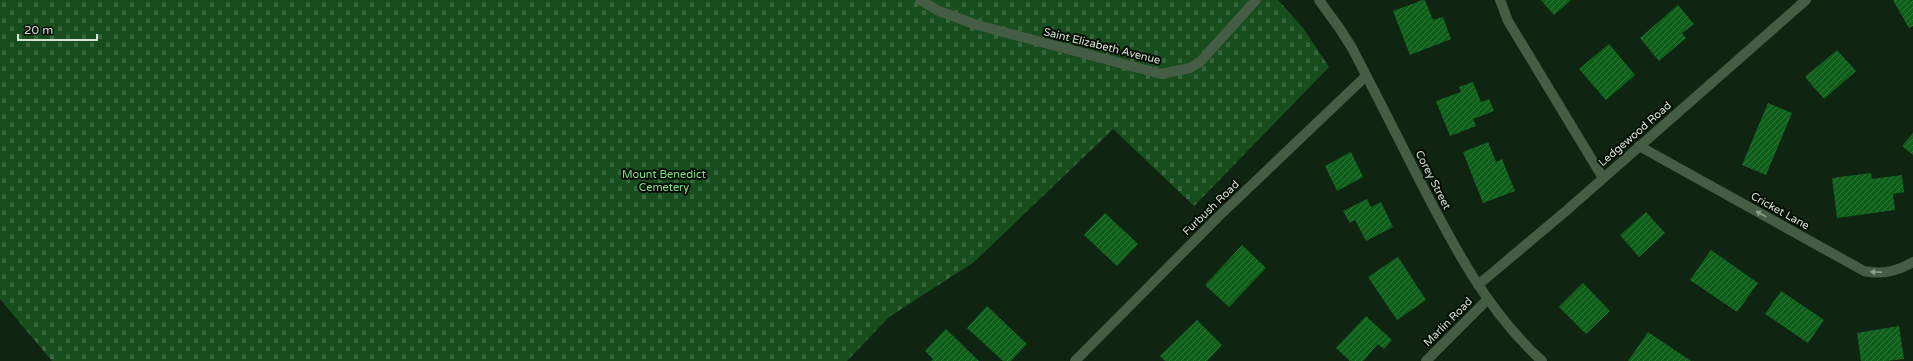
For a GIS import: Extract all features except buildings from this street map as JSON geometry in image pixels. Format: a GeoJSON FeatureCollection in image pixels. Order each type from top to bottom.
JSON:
{"type":"FeatureCollection","features":[{"type":"Feature","properties":{"kind":"street","name":"Saint Elizabeth Avenue"},"geometry":{"type":"LineString","coordinates":[[920,0],[939,11],[977,25],[1161,74],[1190,68],[1200,62],[1256,0]]}},
{"type":"Feature","properties":{"kind":"street","name":"Corey Street"},"geometry":{"type":"LineString","coordinates":[[1319,0],[1340,29],[1366,76],[1450,239],[1478,285],[1519,339],[1542,361]]}},
{"type":"Feature","properties":{"kind":"street"},"geometry":{"type":"LineString","coordinates":[[1500,0],[1508,21],[1603,178]]}},
{"type":"Feature","properties":{"kind":"street","name":"Ledgewood Road"},"geometry":{"type":"LineString","coordinates":[[1478,285],[1603,178],[1806,0]]}},
{"type":"Feature","properties":{"kind":"street","name":"Furbush Road"},"geometry":{"type":"LineString","coordinates":[[1075,361],[1192,243],[1366,76]]}},
{"type":"Feature","properties":{"kind":"street","name":"Cricket Lane"},"geometry":{"type":"LineString","coordinates":[[1639,146],[1864,271],[1875,273],[1894,271],[1913,262]]}},
{"type":"Feature","properties":{"kind":"street","name":"Marlin Road"},"geometry":{"type":"LineString","coordinates":[[1426,361],[1488,299]]}},
{"type":"Feature","properties":{"kind":"green space","name":"Mount Benedict Cemetery"},"geometry":{"type":"Polygon","coordinates":[[[0,0],[1278,0],[1303,28],[1329,67],[1194,206],[1113,129],[974,262],[889,317],[847,361],[52,361],[0,299],[0,0]]]}}]}
